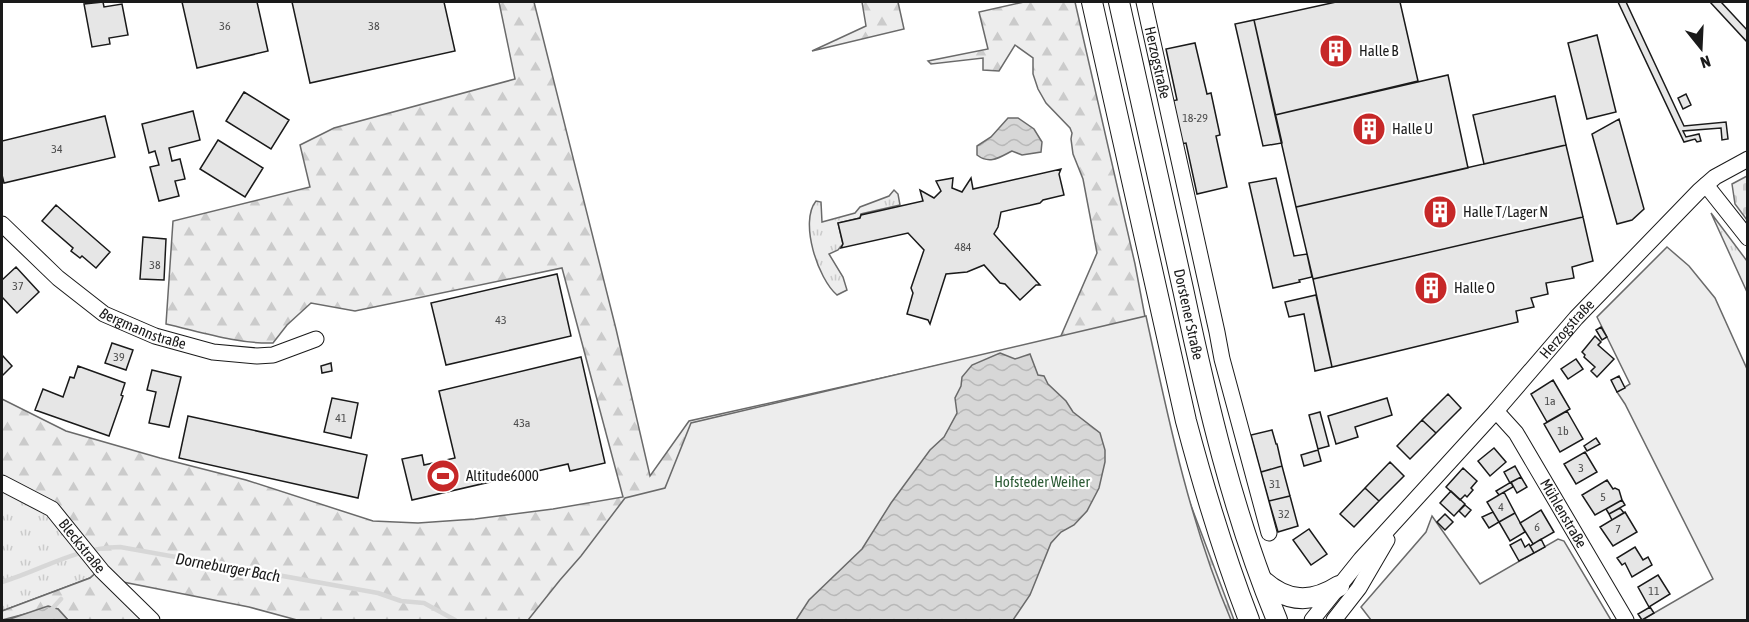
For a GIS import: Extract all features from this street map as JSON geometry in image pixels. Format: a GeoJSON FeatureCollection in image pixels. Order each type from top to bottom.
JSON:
{"type":"FeatureCollection","features":[{"type":"Feature","properties":{"kind":"main road","name":"Dorstener Straße"},"geometry":{"type":"LineString","coordinates":[[1092,2],[1186,421],[1218,534],[1249,621]]}},
{"type":"Feature","properties":{"kind":"main road","name":"Dorstener Straße"},"geometry":{"type":"LineString","coordinates":[[1119,2],[1206,393],[1244,533],[1277,621]]}},
{"type":"Feature","properties":{"kind":"main road"},"geometry":{"type":"LineString","coordinates":[[1262,580],[1280,593],[1294,598],[1321,596],[1339,586]]}},
{"type":"Feature","properties":{"kind":"street","name":"Herzogstraße"},"geometry":{"type":"LineString","coordinates":[[1144,2],[1218,332],[1221,359],[1269,533]]}},
{"type":"Feature","properties":{"kind":"street","name":"Herzogstraße"},"geometry":{"type":"LineString","coordinates":[[1312,621],[1361,559],[1496,411],[1576,318],[1706,185],[1731,166],[1748,159]]}},
{"type":"Feature","properties":{"kind":"street"},"geometry":{"type":"LineString","coordinates":[[1706,185],[1748,238]]}},
{"type":"Feature","properties":{"kind":"street","name":"Bergmannstraße"},"geometry":{"type":"LineString","coordinates":[[2,224],[58,279],[104,314],[155,336],[213,352],[257,356],[273,355],[316,339]]}},
{"type":"Feature","properties":{"kind":"street","name":"Mühlenstraße"},"geometry":{"type":"LineString","coordinates":[[1496,411],[1516,433],[1626,621]]}},
{"type":"Feature","properties":{"kind":"street","name":"Bleckstraße"},"geometry":{"type":"LineString","coordinates":[[2,483],[52,509],[102,571],[152,621]]}},
{"type":"Feature","properties":{"kind":"street","name":"Herzogstraße"},"geometry":{"type":"LineString","coordinates":[[1335,621],[1363,581],[1401,517]]}},
{"type":"Feature","properties":{"kind":"green space"},"geometry":{"type":"Polygon","coordinates":[[[499,2],[534,2],[616,329],[650,476],[689,421],[1060,338],[1097,253],[1083,179],[1073,154],[1070,128],[1046,103],[1038,89],[1033,74],[1033,58],[1015,45],[999,71],[983,70],[983,58],[931,64],[928,61],[988,49],[979,12],[1024,2],[1075,2],[1135,264],[1163,412],[1178,471],[1234,620],[297,620],[249,607],[123,582],[74,533],[2,483],[2,399],[66,431],[246,480],[373,521],[418,523],[475,519],[623,497],[562,268],[355,311],[311,303],[287,325],[273,343],[233,340],[166,324],[173,221],[310,187],[300,145],[334,128],[515,79],[499,2]]]}},
{"type":"Feature","properties":{"kind":"green space"},"geometry":{"type":"Polygon","coordinates":[[[862,2],[898,2],[904,29],[812,51],[866,26],[862,2]]]}},
{"type":"Feature","properties":{"kind":"green space"},"geometry":{"type":"Polygon","coordinates":[[[1747,176],[1747,220],[1735,204],[1732,184],[1747,176]]]}},
{"type":"Feature","properties":{"kind":"green space"},"geometry":{"type":"Polygon","coordinates":[[[894,190],[898,194],[900,205],[861,214],[860,218],[838,223],[843,244],[838,250],[829,254],[843,277],[847,290],[837,295],[823,277],[813,250],[809,222],[811,210],[816,201],[821,202],[822,222],[855,213],[860,207],[889,196],[894,190]]]}},
{"type":"Feature","properties":{"kind":"green space"},"geometry":{"type":"Polygon","coordinates":[[[1711,213],[1747,261],[1747,292],[1711,213]]]}},
{"type":"Feature","properties":{"kind":"green space"},"geometry":{"type":"Polygon","coordinates":[[[1667,247],[1689,266],[1715,298],[1747,369],[1747,620],[1642,620],[1713,579],[1617,392],[1630,384],[1597,317],[1667,247]]]}},
{"type":"Feature","properties":{"kind":"green space","name":"Hofsteder Weiher"},"geometry":{"type":"Polygon","coordinates":[[[1146,316],[1181,470],[1216,584],[1231,620],[528,620],[625,498],[665,488],[691,423],[1146,316]]]}},
{"type":"Feature","properties":{"kind":"green space"},"geometry":{"type":"Polygon","coordinates":[[[2,483],[52,509],[98,571],[90,578],[2,611],[2,483]]]}},
{"type":"Feature","properties":{"kind":"green space"},"geometry":{"type":"Polygon","coordinates":[[[1432,516],[1480,584],[1558,539],[1564,541],[1611,620],[1371,620],[1361,607],[1426,532],[1432,516]]]}},
{"type":"Feature","properties":{"kind":"green space"},"geometry":{"type":"Polygon","coordinates":[[[98,571],[145,620],[68,620],[58,609],[2,620],[2,611],[90,578],[98,571]]]}},
{"type":"Feature","properties":{"kind":"water"},"geometry":{"type":"Polygon","coordinates":[[[1008,118],[1018,118],[1034,129],[1042,142],[1041,152],[1022,155],[1012,151],[991,160],[977,155],[977,146],[991,137],[1008,118]]]}},
{"type":"Feature","properties":{"kind":"water","name":"Hofsteder Weiher"},"geometry":{"type":"Polygon","coordinates":[[[1000,353],[1015,359],[1030,354],[1038,375],[1044,376],[1048,384],[1066,401],[1073,412],[1100,433],[1105,450],[1105,462],[1099,488],[1087,511],[1074,525],[1061,532],[1051,543],[1030,595],[1013,620],[796,620],[809,600],[862,549],[891,503],[930,450],[944,437],[957,413],[955,398],[961,386],[962,377],[972,365],[1000,353]]]}},
{"type":"Feature","properties":{"kind":"water"},"geometry":{"type":"Polygon","coordinates":[[[48,606],[58,609],[68,620],[7,620],[48,606]]]}},
{"type":"Feature","properties":{"kind":"building"},"geometry":{"type":"Polygon","coordinates":[[[103,2],[104,7],[122,4],[128,35],[109,38],[110,44],[92,47],[84,4],[103,2]]]}},
{"type":"Feature","properties":{"kind":"building"},"geometry":{"type":"Polygon","coordinates":[[[182,2],[257,2],[268,51],[197,68],[182,2]]]}},
{"type":"Feature","properties":{"kind":"building"},"geometry":{"type":"Polygon","coordinates":[[[292,2],[444,2],[455,51],[310,83],[292,2]]]}},
{"type":"Feature","properties":{"kind":"building","name":"Halle B"},"geometry":{"type":"Polygon","coordinates":[[[1336,2],[1400,2],[1418,81],[1275,115],[1254,20],[1336,2]]]}},
{"type":"Feature","properties":{"kind":"building"},"geometry":{"type":"Polygon","coordinates":[[[1618,2],[1626,2],[1684,126],[1726,122],[1728,139],[1722,140],[1721,128],[1683,131],[1686,137],[1699,134],[1701,141],[1697,142],[1695,139],[1684,142],[1618,2]]]}},
{"type":"Feature","properties":{"kind":"building"},"geometry":{"type":"Polygon","coordinates":[[[1710,2],[1721,2],[1748,31],[1748,43],[1710,2]]]}},
{"type":"Feature","properties":{"kind":"building"},"geometry":{"type":"Polygon","coordinates":[[[1254,20],[1282,143],[1263,146],[1235,24],[1254,20]]]}},
{"type":"Feature","properties":{"kind":"building"},"geometry":{"type":"Polygon","coordinates":[[[1597,35],[1616,112],[1587,119],[1568,43],[1597,35]]]}},
{"type":"Feature","properties":{"kind":"building"},"geometry":{"type":"Polygon","coordinates":[[[1195,43],[1207,94],[1211,93],[1220,135],[1216,136],[1227,187],[1197,194],[1186,143],[1180,144],[1171,101],[1177,100],[1166,49],[1195,43]]]}},
{"type":"Feature","properties":{"kind":"building","name":"Halle U"},"geometry":{"type":"Polygon","coordinates":[[[1448,75],[1468,168],[1296,207],[1275,115],[1448,75]]]}},
{"type":"Feature","properties":{"kind":"building"},"geometry":{"type":"Polygon","coordinates":[[[244,92],[289,120],[271,149],[226,121],[244,92]]]}},
{"type":"Feature","properties":{"kind":"building"},"geometry":{"type":"Polygon","coordinates":[[[1686,94],[1691,105],[1683,109],[1678,98],[1686,94]]]}},
{"type":"Feature","properties":{"kind":"building"},"geometry":{"type":"Polygon","coordinates":[[[1555,96],[1566,145],[1484,164],[1473,115],[1555,96]]]}},
{"type":"Feature","properties":{"kind":"building"},"geometry":{"type":"Polygon","coordinates":[[[193,111],[200,140],[169,148],[172,161],[180,159],[185,179],[175,181],[179,196],[159,201],[150,167],[159,165],[155,151],[149,153],[142,124],[193,111]]]}},
{"type":"Feature","properties":{"kind":"building"},"geometry":{"type":"Polygon","coordinates":[[[105,116],[115,157],[4,183],[2,141],[105,116]]]}},
{"type":"Feature","properties":{"kind":"building"},"geometry":{"type":"Polygon","coordinates":[[[1619,119],[1644,209],[1632,220],[1617,224],[1592,134],[1619,119]]]}},
{"type":"Feature","properties":{"kind":"building"},"geometry":{"type":"Polygon","coordinates":[[[218,140],[263,168],[245,197],[200,169],[218,140]]]}},
{"type":"Feature","properties":{"kind":"building","name":"Halle T/Lager N"},"geometry":{"type":"Polygon","coordinates":[[[1566,145],[1583,217],[1313,279],[1296,207],[1566,145]]]}},
{"type":"Feature","properties":{"kind":"building"},"geometry":{"type":"Polygon","coordinates":[[[1061,169],[1059,174],[1064,195],[1001,212],[994,234],[1040,285],[1036,285],[1020,300],[984,265],[967,272],[946,274],[930,324],[928,320],[907,314],[913,293],[911,288],[924,250],[908,233],[841,248],[843,244],[838,223],[860,218],[861,215],[923,201],[920,190],[934,198],[941,191],[936,181],[953,178],[952,188],[962,192],[971,178],[973,189],[1061,169]]]}},
{"type":"Feature","properties":{"kind":"building"},"geometry":{"type":"Polygon","coordinates":[[[1276,178],[1294,256],[1307,254],[1312,277],[1273,288],[1249,183],[1276,178]]]}},
{"type":"Feature","properties":{"kind":"building"},"geometry":{"type":"Polygon","coordinates":[[[56,205],[110,252],[96,268],[82,256],[80,258],[71,251],[73,248],[42,221],[56,205]]]}},
{"type":"Feature","properties":{"kind":"building","name":"Halle O"},"geometry":{"type":"Polygon","coordinates":[[[1583,217],[1593,261],[1572,267],[1574,278],[1546,283],[1548,294],[1531,298],[1534,307],[1516,311],[1518,322],[1332,367],[1313,279],[1583,217]]]}},
{"type":"Feature","properties":{"kind":"building"},"geometry":{"type":"Polygon","coordinates":[[[143,237],[166,239],[164,280],[140,279],[143,237]]]}},
{"type":"Feature","properties":{"kind":"building"},"geometry":{"type":"Polygon","coordinates":[[[16,267],[39,292],[17,313],[2,297],[2,280],[16,267]]]}},
{"type":"Feature","properties":{"kind":"building"},"geometry":{"type":"Polygon","coordinates":[[[557,274],[571,336],[446,365],[431,303],[557,274]]]}},
{"type":"Feature","properties":{"kind":"building"},"geometry":{"type":"Polygon","coordinates":[[[1316,295],[1332,367],[1315,371],[1304,314],[1289,317],[1285,302],[1316,295]]]}},
{"type":"Feature","properties":{"kind":"building"},"geometry":{"type":"Polygon","coordinates":[[[1601,327],[1607,337],[1602,340],[1596,330],[1601,327]]]}},
{"type":"Feature","properties":{"kind":"building"},"geometry":{"type":"Polygon","coordinates":[[[1595,336],[1601,342],[1598,345],[1614,359],[1597,377],[1591,371],[1595,367],[1582,352],[1595,336]]]}},
{"type":"Feature","properties":{"kind":"building"},"geometry":{"type":"Polygon","coordinates":[[[112,343],[133,350],[126,370],[105,363],[112,343]]]}},
{"type":"Feature","properties":{"kind":"building"},"geometry":{"type":"Polygon","coordinates":[[[2,355],[12,366],[2,376],[2,355]]]}},
{"type":"Feature","properties":{"kind":"building"},"geometry":{"type":"Polygon","coordinates":[[[581,357],[605,463],[570,471],[568,464],[412,500],[402,459],[422,455],[424,465],[455,458],[439,391],[581,357]]]}},
{"type":"Feature","properties":{"kind":"building"},"geometry":{"type":"Polygon","coordinates":[[[1576,359],[1583,369],[1568,379],[1561,369],[1576,359]]]}},
{"type":"Feature","properties":{"kind":"building"},"geometry":{"type":"Polygon","coordinates":[[[331,363],[332,371],[322,373],[321,366],[331,363]]]}},
{"type":"Feature","properties":{"kind":"building"},"geometry":{"type":"Polygon","coordinates":[[[78,366],[125,383],[121,395],[123,396],[109,436],[35,410],[43,389],[63,397],[70,377],[74,378],[78,366]]]}},
{"type":"Feature","properties":{"kind":"building"},"geometry":{"type":"Polygon","coordinates":[[[152,370],[181,377],[169,427],[149,423],[156,392],[147,390],[152,370]]]}},
{"type":"Feature","properties":{"kind":"building"},"geometry":{"type":"Polygon","coordinates":[[[1619,376],[1625,388],[1617,392],[1611,380],[1619,376]]]}},
{"type":"Feature","properties":{"kind":"building"},"geometry":{"type":"Polygon","coordinates":[[[1553,380],[1570,409],[1547,422],[1531,394],[1553,380]]]}},
{"type":"Feature","properties":{"kind":"building"},"geometry":{"type":"Polygon","coordinates":[[[1448,394],[1461,408],[1436,433],[1422,420],[1448,394]]]}},
{"type":"Feature","properties":{"kind":"building"},"geometry":{"type":"Polygon","coordinates":[[[332,398],[358,403],[351,438],[324,432],[332,398]]]}},
{"type":"Feature","properties":{"kind":"building"},"geometry":{"type":"Polygon","coordinates":[[[1387,398],[1392,415],[1355,427],[1358,437],[1336,444],[1328,416],[1387,398]]]}},
{"type":"Feature","properties":{"kind":"building"},"geometry":{"type":"Polygon","coordinates":[[[1567,411],[1583,439],[1560,452],[1544,424],[1567,411]]]}},
{"type":"Feature","properties":{"kind":"building"},"geometry":{"type":"Polygon","coordinates":[[[1320,412],[1329,446],[1318,449],[1309,415],[1320,412]]]}},
{"type":"Feature","properties":{"kind":"building"},"geometry":{"type":"Polygon","coordinates":[[[188,416],[367,455],[358,498],[179,458],[188,416]]]}},
{"type":"Feature","properties":{"kind":"building"},"geometry":{"type":"Polygon","coordinates":[[[1422,420],[1436,433],[1410,459],[1397,446],[1422,420]]]}},
{"type":"Feature","properties":{"kind":"building"},"geometry":{"type":"Polygon","coordinates":[[[1272,430],[1282,466],[1261,472],[1251,435],[1272,430]]]}},
{"type":"Feature","properties":{"kind":"building"},"geometry":{"type":"Polygon","coordinates":[[[1596,438],[1600,444],[1587,451],[1584,446],[1596,438]]]}},
{"type":"Feature","properties":{"kind":"building"},"geometry":{"type":"Polygon","coordinates":[[[1494,448],[1506,462],[1490,476],[1478,461],[1494,448]]]}},
{"type":"Feature","properties":{"kind":"building"},"geometry":{"type":"Polygon","coordinates":[[[1318,450],[1321,461],[1304,466],[1301,455],[1318,450]]]}},
{"type":"Feature","properties":{"kind":"building"},"geometry":{"type":"Polygon","coordinates":[[[1585,452],[1597,472],[1576,484],[1564,464],[1585,452]]]}},
{"type":"Feature","properties":{"kind":"building"},"geometry":{"type":"Polygon","coordinates":[[[1390,462],[1404,476],[1379,501],[1365,488],[1390,462]]]}},
{"type":"Feature","properties":{"kind":"building"},"geometry":{"type":"Polygon","coordinates":[[[1282,466],[1290,496],[1269,501],[1261,472],[1282,466]]]}},
{"type":"Feature","properties":{"kind":"building"},"geometry":{"type":"Polygon","coordinates":[[[1515,466],[1521,477],[1510,483],[1504,472],[1515,466]]]}},
{"type":"Feature","properties":{"kind":"building"},"geometry":{"type":"Polygon","coordinates":[[[1463,468],[1477,481],[1467,497],[1465,495],[1460,500],[1446,487],[1463,468]]]}},
{"type":"Feature","properties":{"kind":"building"},"geometry":{"type":"Polygon","coordinates":[[[1521,477],[1527,487],[1517,493],[1511,482],[1521,477]]]}},
{"type":"Feature","properties":{"kind":"building"},"geometry":{"type":"Polygon","coordinates":[[[1607,480],[1613,489],[1619,490],[1622,500],[1595,515],[1582,495],[1607,480]]]}},
{"type":"Feature","properties":{"kind":"building"},"geometry":{"type":"Polygon","coordinates":[[[1511,482],[1513,487],[1499,495],[1496,491],[1511,482]]]}},
{"type":"Feature","properties":{"kind":"building"},"geometry":{"type":"Polygon","coordinates":[[[1365,488],[1379,501],[1354,527],[1340,514],[1365,488]]]}},
{"type":"Feature","properties":{"kind":"building"},"geometry":{"type":"Polygon","coordinates":[[[1451,491],[1465,504],[1454,516],[1440,503],[1451,491]]]}},
{"type":"Feature","properties":{"kind":"building"},"geometry":{"type":"Polygon","coordinates":[[[1504,492],[1515,513],[1499,522],[1487,502],[1504,492]]]}},
{"type":"Feature","properties":{"kind":"building"},"geometry":{"type":"Polygon","coordinates":[[[1290,496],[1298,526],[1278,532],[1269,501],[1290,496]]]}},
{"type":"Feature","properties":{"kind":"building"},"geometry":{"type":"Polygon","coordinates":[[[1622,500],[1625,505],[1609,514],[1606,509],[1622,500]]]}},
{"type":"Feature","properties":{"kind":"building"},"geometry":{"type":"Polygon","coordinates":[[[1465,505],[1471,510],[1465,517],[1459,511],[1465,505]]]}},
{"type":"Feature","properties":{"kind":"building"},"geometry":{"type":"Polygon","coordinates":[[[1620,508],[1624,513],[1612,520],[1609,514],[1620,508]]]}},
{"type":"Feature","properties":{"kind":"building"},"geometry":{"type":"Polygon","coordinates":[[[1541,510],[1554,532],[1533,544],[1520,523],[1541,510]]]}},
{"type":"Feature","properties":{"kind":"building"},"geometry":{"type":"Polygon","coordinates":[[[1493,512],[1499,522],[1489,528],[1482,517],[1493,512]]]}},
{"type":"Feature","properties":{"kind":"building"},"geometry":{"type":"Polygon","coordinates":[[[1625,512],[1637,532],[1613,546],[1600,527],[1625,512]]]}},
{"type":"Feature","properties":{"kind":"building"},"geometry":{"type":"Polygon","coordinates":[[[1515,513],[1525,532],[1510,541],[1499,522],[1515,513]]]}},
{"type":"Feature","properties":{"kind":"building"},"geometry":{"type":"Polygon","coordinates":[[[1445,514],[1453,522],[1445,530],[1437,522],[1445,514]]]}},
{"type":"Feature","properties":{"kind":"building"},"geometry":{"type":"Polygon","coordinates":[[[1309,529],[1327,554],[1311,565],[1293,540],[1309,529]]]}},
{"type":"Feature","properties":{"kind":"building"},"geometry":{"type":"Polygon","coordinates":[[[1521,539],[1525,547],[1529,544],[1534,553],[1519,561],[1510,545],[1521,539]]]}},
{"type":"Feature","properties":{"kind":"building"},"geometry":{"type":"Polygon","coordinates":[[[1541,539],[1545,547],[1534,553],[1530,546],[1541,539]]]}},
{"type":"Feature","properties":{"kind":"building"},"geometry":{"type":"Polygon","coordinates":[[[1635,547],[1643,560],[1648,557],[1652,565],[1632,577],[1625,563],[1622,565],[1617,558],[1635,547]]]}},
{"type":"Feature","properties":{"kind":"building"},"geometry":{"type":"Polygon","coordinates":[[[1658,575],[1670,594],[1649,607],[1638,587],[1658,575]]]}},
{"type":"Feature","properties":{"kind":"building"},"geometry":{"type":"Polygon","coordinates":[[[1650,607],[1654,613],[1642,620],[1638,614],[1650,607]]]}},
{"type":"Feature","properties":{"kind":"waterway","name":"Dorneburger Bach"},"geometry":{"type":"LineString","coordinates":[[2,582],[73,555],[103,548],[120,547],[378,593],[401,601],[424,603],[455,620]]}},
{"type":"Feature","properties":{"kind":"waterway"},"geometry":{"type":"LineString","coordinates":[[48,620],[51,610],[61,599]]}},
{"type":"Feature","properties":{"kind":"place","name":"Halle B"},"geometry":{"type":"Point","coordinates":[1336,51]}},
{"type":"Feature","properties":{"kind":"place","name":"Halle U"},"geometry":{"type":"Point","coordinates":[1369,129]}},
{"type":"Feature","properties":{"kind":"place","name":"Halle T/Lager N"},"geometry":{"type":"Point","coordinates":[1440,212]}},
{"type":"Feature","properties":{"kind":"place","name":"Halle O"},"geometry":{"type":"Point","coordinates":[1431,288]}},
{"type":"Feature","properties":{"kind":"place","name":"Altitude6000"},"geometry":{"type":"Point","coordinates":[443,476]}}]}
